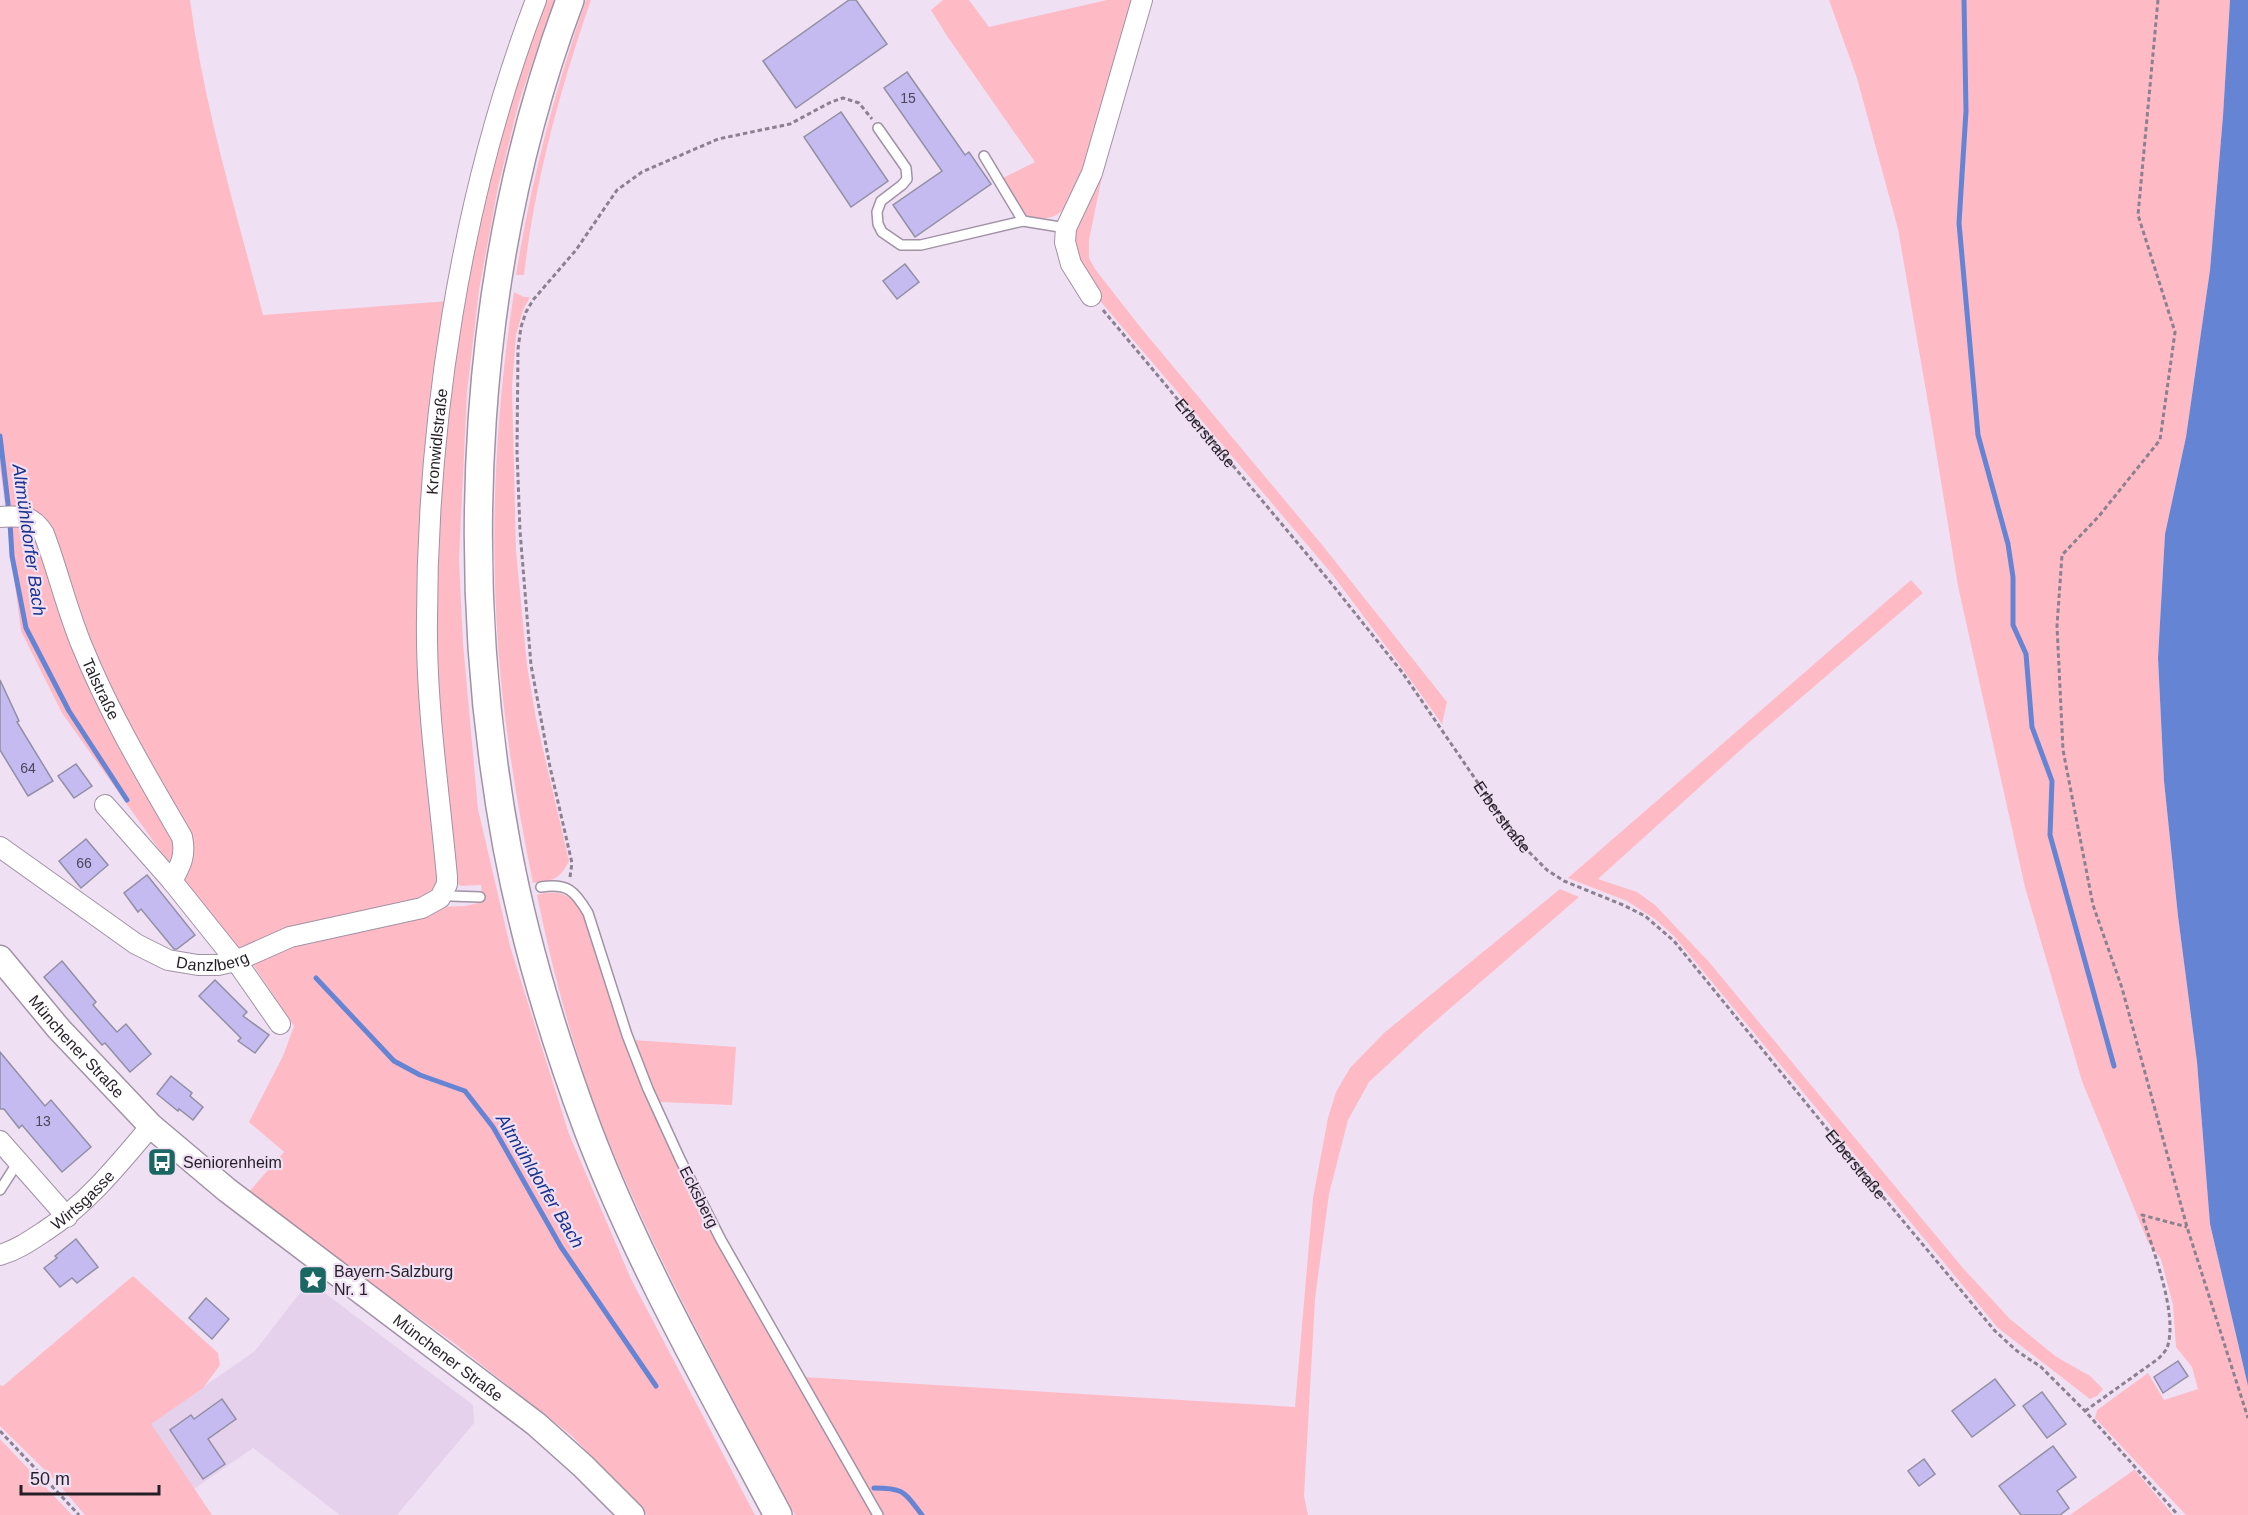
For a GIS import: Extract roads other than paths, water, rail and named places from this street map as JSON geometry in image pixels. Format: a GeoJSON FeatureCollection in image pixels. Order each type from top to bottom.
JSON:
{"type":"FeatureCollection","features":[{"type":"Feature","properties":{"kind":"main road"},"geometry":{"type":"LineString","coordinates":[[570,0],[548,59],[516,182],[503,251],[487,370],[481,455],[479,570],[493,761],[508,851],[526,931],[554,1030],[588,1130],[654,1281],[778,1515]]}},
{"type":"Feature","properties":{"kind":"street","name":"Kronwidlstraße"},"geometry":{"type":"LineString","coordinates":[[444,891],[447,877],[427,641],[435,447],[464,255],[485,160],[501,103],[536,0]]}},
{"type":"Feature","properties":{"kind":"street"},"geometry":{"type":"LineString","coordinates":[[1091,296],[1071,264],[1065,242],[1066,228],[1092,173],[1142,0]]}},
{"type":"Feature","properties":{"kind":"street","name":"Talstraße"},"geometry":{"type":"LineString","coordinates":[[10,517],[34,520],[44,534],[82,645],[101,689],[182,837],[183,861],[172,881]]}},
{"type":"Feature","properties":{"kind":"street"},"geometry":{"type":"LineString","coordinates":[[105,805],[172,881],[236,962],[280,1024]]}},
{"type":"Feature","properties":{"kind":"street","name":"Danzlberg"},"geometry":{"type":"LineString","coordinates":[[0,847],[136,944],[154,954],[181,963],[218,965],[236,962],[290,937],[422,908],[440,898],[444,891]]}},
{"type":"Feature","properties":{"kind":"street","name":"Münchener Straße"},"geometry":{"type":"LineString","coordinates":[[0,958],[59,1029],[151,1126],[227,1190],[536,1424],[583,1466],[632,1515]]}},
{"type":"Feature","properties":{"kind":"street","name":"Wirtsgasse"},"geometry":{"type":"LineString","coordinates":[[0,1255],[28,1243],[67,1217],[111,1174],[151,1126]]}},
{"type":"Feature","properties":{"kind":"street"},"geometry":{"type":"LineString","coordinates":[[0,1141],[67,1217]]}},
{"type":"Feature","properties":{"kind":"lane"},"geometry":{"type":"LineString","coordinates":[[878,128],[906,168],[907,178],[902,185],[881,201],[878,212],[878,224],[882,232],[891,240],[901,245],[921,245],[1023,221],[1066,228]]}},
{"type":"Feature","properties":{"kind":"lane"},"geometry":{"type":"LineString","coordinates":[[984,156],[1023,221]]}},
{"type":"Feature","properties":{"kind":"lane","name":"Ecksberg"},"geometry":{"type":"LineString","coordinates":[[542,887],[566,887],[578,897],[588,913],[627,1035],[648,1089],[680,1159],[721,1240],[878,1515]]}},
{"type":"Feature","properties":{"kind":"lane"},"geometry":{"type":"LineString","coordinates":[[444,891],[451,896],[480,897]]}},
{"type":"Feature","properties":{"kind":"lane"},"geometry":{"type":"LineString","coordinates":[[0,1190],[18,1162]]}},
{"type":"Feature","properties":{"kind":"water"},"geometry":{"type":"Polygon","coordinates":[[[2230,0],[2248,0],[2248,1386],[2210,1224],[2197,1062],[2178,916],[2164,781],[2158,658],[2165,534],[2186,437],[2210,270],[2230,0]]]}},
{"type":"Feature","properties":{"kind":"waterway"},"geometry":{"type":"LineString","coordinates":[[1964,0],[1966,111],[1959,223],[1978,435],[2008,544],[2013,577],[2013,625],[2026,654],[2032,727],[2052,781],[2050,835],[2114,1066]]}},
{"type":"Feature","properties":{"kind":"waterway","name":"Altmühldorfer Bach"},"geometry":{"type":"LineString","coordinates":[[0,436],[9,512]]}},
{"type":"Feature","properties":{"kind":"waterway","name":"Altmühldorfer Bach"},"geometry":{"type":"LineString","coordinates":[[10,522],[12,556],[26,628],[69,711],[127,800]]}},
{"type":"Feature","properties":{"kind":"waterway","name":"Altmühldorfer Bach"},"geometry":{"type":"LineString","coordinates":[[316,978],[394,1061],[420,1075],[465,1091],[493,1127],[561,1247],[656,1386]]}},
{"type":"Feature","properties":{"kind":"waterway","name":"Altmühldorfer Bach"},"geometry":{"type":"LineString","coordinates":[[874,1488],[898,1490],[907,1496],[922,1515]]}},
{"type":"Feature","properties":{"kind":"place","name":"Seniorenheim"},"geometry":{"type":"Point","coordinates":[162,1162]}},
{"type":"Feature","properties":{"kind":"place","name":"Bayern-Salzburg Nr. 1"},"geometry":{"type":"Point","coordinates":[313,1280]}}]}
